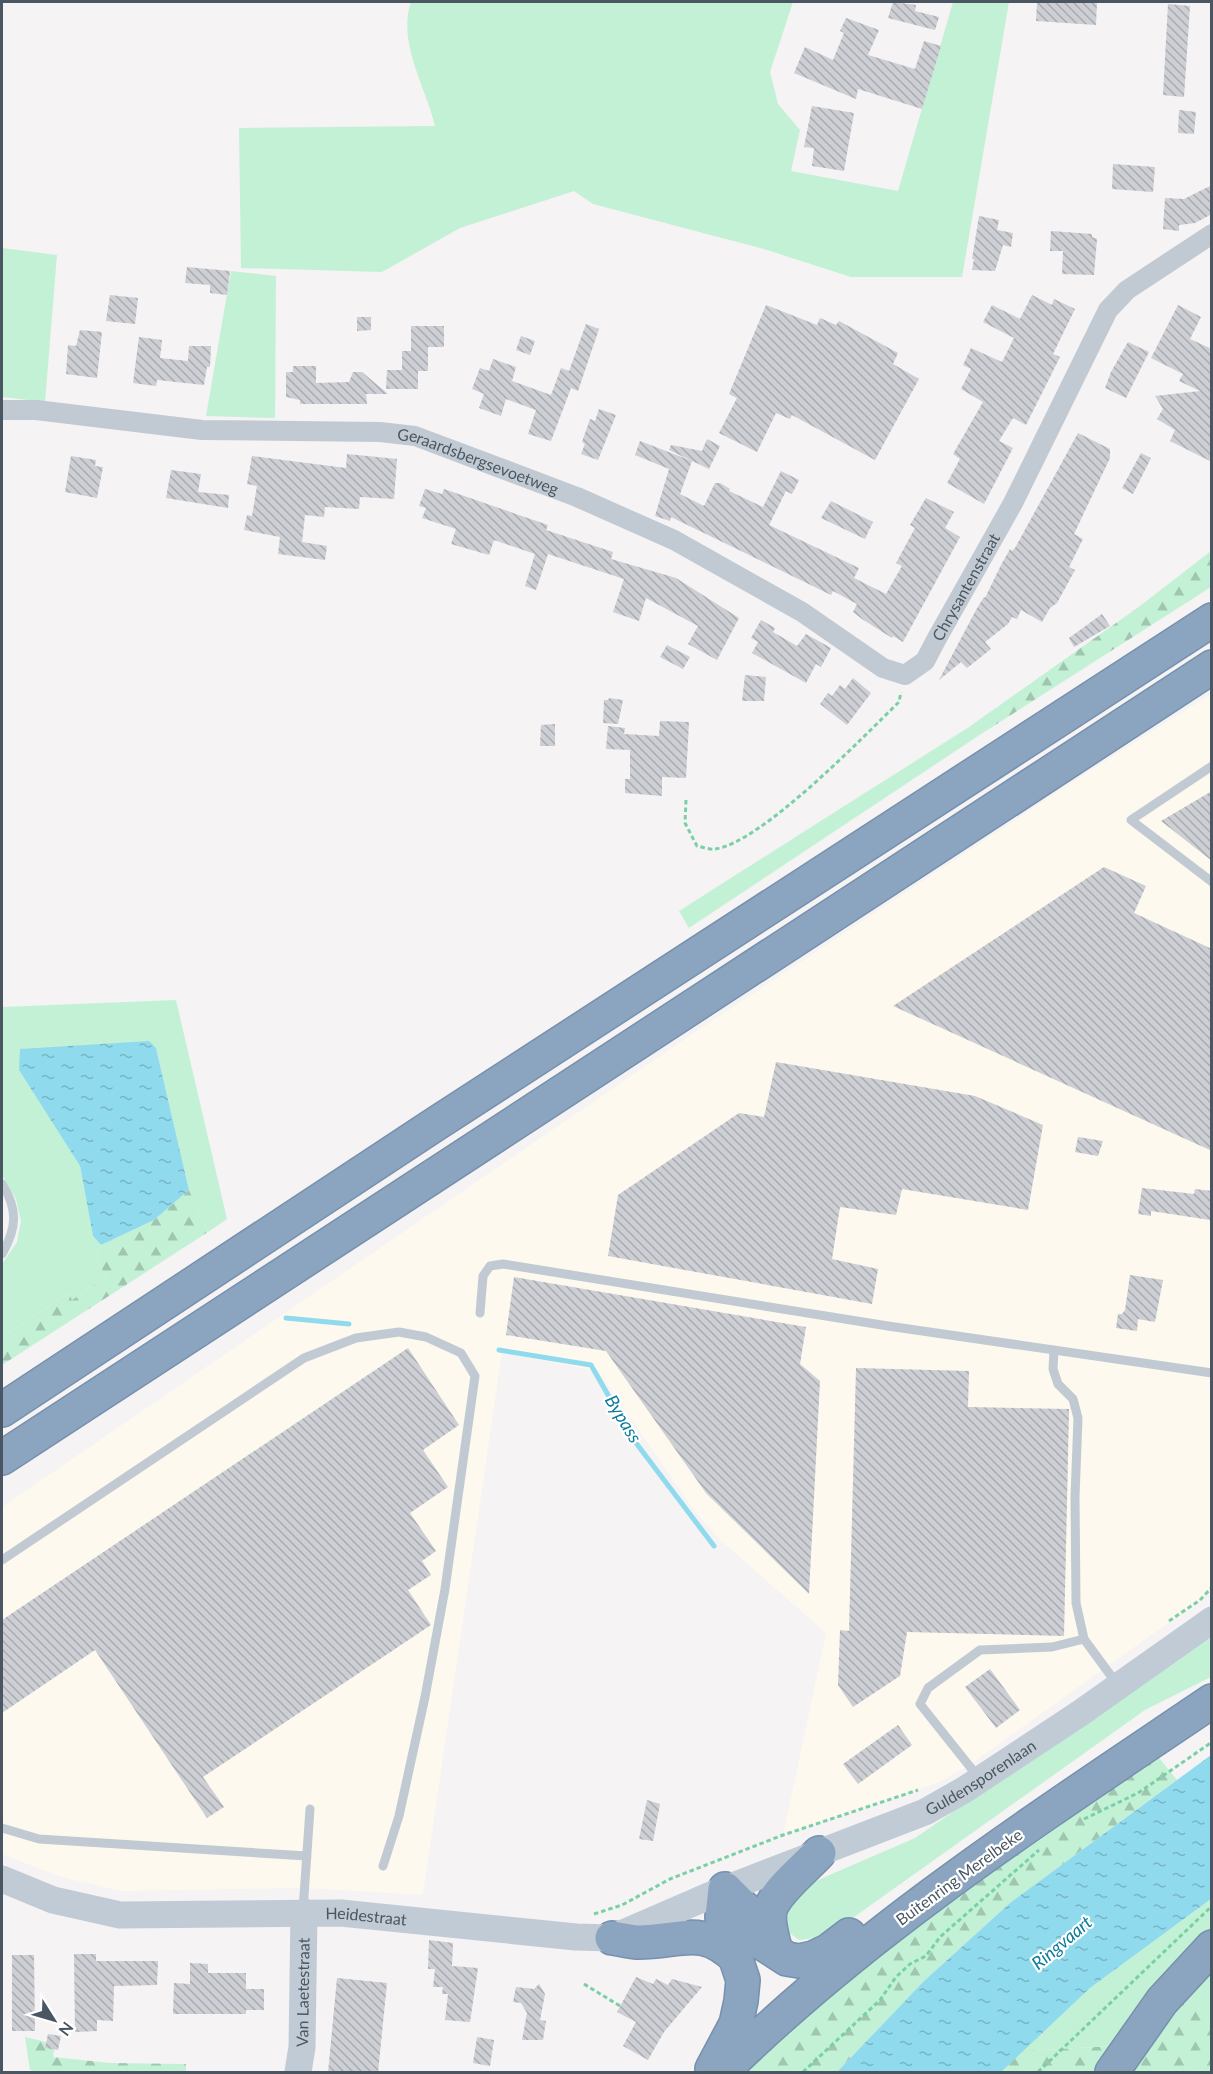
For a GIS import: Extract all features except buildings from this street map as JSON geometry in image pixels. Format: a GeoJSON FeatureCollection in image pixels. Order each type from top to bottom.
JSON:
{"type":"FeatureCollection","features":[{"type":"Feature","properties":{"kind":"highway"},"geometry":{"type":"LineString","coordinates":[[2,1410],[434,1125],[1212,620]]}},
{"type":"Feature","properties":{"kind":"highway"},"geometry":{"type":"LineString","coordinates":[[2,1458],[1212,667]]}},
{"type":"Feature","properties":{"kind":"highway","name":"Buitenring Merelbeke"},"geometry":{"type":"LineString","coordinates":[[722,2073],[801,1998],[854,1954],[975,1863],[1212,1701]]}},
{"type":"Feature","properties":{"kind":"highway"},"geometry":{"type":"LineString","coordinates":[[776,1952],[770,1923],[770,1910],[777,1897],[819,1853]]}},
{"type":"Feature","properties":{"kind":"highway"},"geometry":{"type":"LineString","coordinates":[[725,1889],[746,1909],[759,1941],[787,1959],[798,1961],[813,1958],[828,1951],[931,1874],[975,1863]]}},
{"type":"Feature","properties":{"kind":"highway"},"geometry":{"type":"LineString","coordinates":[[710,2073],[736,2024],[743,1980],[722,1917],[725,1889]]}},
{"type":"Feature","properties":{"kind":"highway"},"geometry":{"type":"LineString","coordinates":[[612,1938],[636,1942],[687,1936],[707,1938],[723,1946],[737,1959]]}},
{"type":"Feature","properties":{"kind":"highway"},"geometry":{"type":"LineString","coordinates":[[1112,2073],[1162,2001],[1212,1947]]}},
{"type":"Feature","properties":{"kind":"main road","name":"Guldensporenlaan"},"geometry":{"type":"LineString","coordinates":[[725,1889],[926,1812],[980,1780],[1212,1620]]}},
{"type":"Feature","properties":{"kind":"main road","name":"Heidestraat"},"geometry":{"type":"LineString","coordinates":[[2,1880],[53,1900],[120,1915],[304,1912],[420,1919],[576,1937],[612,1938],[725,1889]]}},
{"type":"Feature","properties":{"kind":"main road","name":"Van Laetestraat"},"geometry":{"type":"LineString","coordinates":[[298,2073],[302,2047],[304,1912]]}},
{"type":"Feature","properties":{"kind":"street","name":"Chrysantenstraat"},"geometry":{"type":"LineString","coordinates":[[905,675],[925,660],[1008,512],[1108,310],[1126,290],[1212,234]]}},
{"type":"Feature","properties":{"kind":"street","name":"Geraardsbergsevoetweg"},"geometry":{"type":"LineString","coordinates":[[2,410],[36,410],[202,430],[380,432],[415,436],[578,497],[674,540],[802,612],[883,668],[905,675]]}},
{"type":"Feature","properties":{"kind":"lane"},"geometry":{"type":"LineString","coordinates":[[1212,766],[1131,820],[1212,882]]}},
{"type":"Feature","properties":{"kind":"lane"},"geometry":{"type":"LineString","coordinates":[[2,1184],[13,1201],[13,1235],[2,1254]]}},
{"type":"Feature","properties":{"kind":"lane"},"geometry":{"type":"LineString","coordinates":[[480,1313],[483,1276],[490,1266],[503,1264],[1212,1373]]}},
{"type":"Feature","properties":{"kind":"lane"},"geometry":{"type":"LineString","coordinates":[[2,1560],[304,1358],[356,1338],[399,1332],[426,1337],[461,1353],[476,1376],[449,1565],[402,1805],[383,1866]]}},
{"type":"Feature","properties":{"kind":"lane"},"geometry":{"type":"LineString","coordinates":[[1054,1350],[1053,1369],[1058,1384],[1073,1399],[1078,1418],[1075,1497],[1076,1603],[1084,1639],[1118,1686]]}},
{"type":"Feature","properties":{"kind":"lane"},"geometry":{"type":"LineString","coordinates":[[980,1780],[920,1704],[928,1688],[980,1650],[1052,1647],[1084,1639]]}},
{"type":"Feature","properties":{"kind":"lane"},"geometry":{"type":"LineString","coordinates":[[304,1912],[310,1809]]}},
{"type":"Feature","properties":{"kind":"lane"},"geometry":{"type":"LineString","coordinates":[[2,1828],[39,1839],[307,1856]]}},
{"type":"Feature","properties":{"kind":"path"},"geometry":{"type":"LineString","coordinates":[[686,800],[685,823],[697,846],[714,849],[756,831],[841,759],[899,702],[905,675]]}},
{"type":"Feature","properties":{"kind":"path"},"geometry":{"type":"LineString","coordinates":[[1166,1625],[1200,1600],[1212,1587]]}},
{"type":"Feature","properties":{"kind":"path"},"geometry":{"type":"LineString","coordinates":[[1081,1821],[1138,1793],[1212,1742]]}},
{"type":"Feature","properties":{"kind":"path"},"geometry":{"type":"LineString","coordinates":[[588,1914],[607,1911],[670,1879],[829,1818],[927,1786]]}},
{"type":"Feature","properties":{"kind":"path"},"geometry":{"type":"LineString","coordinates":[[803,2073],[880,2000],[896,1977],[910,1964],[926,1956],[940,1937],[1045,1845]]}},
{"type":"Feature","properties":{"kind":"path"},"geometry":{"type":"LineString","coordinates":[[1038,2073],[1212,1906]]}},
{"type":"Feature","properties":{"kind":"path"},"geometry":{"type":"LineString","coordinates":[[584,1984],[620,2006]]}},
{"type":"Feature","properties":{"kind":"shaded area"},"geometry":{"type":"Polygon","coordinates":[[[1211,694],[1211,1587],[1200,1600],[968,1766],[937,1783],[783,1835],[826,1633],[718,1538],[691,1506],[598,1371],[502,1352],[423,1895],[305,1888],[122,1891],[61,1877],[2,1854],[2,1507],[698,1030],[1077,779],[1211,694]]]}},
{"type":"Feature","properties":{"kind":"green space"},"geometry":{"type":"Polygon","coordinates":[[[411,2],[793,2],[770,72],[778,104],[800,130],[791,171],[898,191],[953,2],[1009,2],[962,277],[851,277],[764,249],[593,204],[574,191],[460,228],[382,272],[241,268],[239,128],[435,126],[410,49],[408,17],[411,2]]]}},
{"type":"Feature","properties":{"kind":"green space"},"geometry":{"type":"Polygon","coordinates":[[[2,248],[57,255],[45,402],[2,397],[2,248]]]}},
{"type":"Feature","properties":{"kind":"green space"},"geometry":{"type":"Polygon","coordinates":[[[231,271],[276,276],[275,418],[206,416],[231,271]]]}},
{"type":"Feature","properties":{"kind":"green space"},"geometry":{"type":"Polygon","coordinates":[[[1211,551],[1211,587],[978,736],[969,727],[1140,606],[1211,551]]]}},
{"type":"Feature","properties":{"kind":"green space"},"geometry":{"type":"Polygon","coordinates":[[[969,727],[978,736],[689,928],[679,911],[969,727]]]}},
{"type":"Feature","properties":{"kind":"green space"},"geometry":{"type":"Polygon","coordinates":[[[176,1000],[227,1219],[208,1232],[189,1190],[156,1048],[149,1042],[20,1071],[80,1166],[93,1236],[101,1245],[95,1257],[106,1277],[72,1300],[69,1293],[2,1337],[2,1264],[17,1242],[21,1221],[16,1199],[2,1175],[2,1007],[176,1000]]]}},
{"type":"Feature","properties":{"kind":"green space"},"geometry":{"type":"Polygon","coordinates":[[[189,1190],[208,1232],[2,1365],[2,1337],[69,1293],[72,1300],[106,1277],[95,1257],[101,1245],[154,1220],[189,1190]]]}},
{"type":"Feature","properties":{"kind":"green space"},"geometry":{"type":"Polygon","coordinates":[[[1204,1639],[1211,1639],[1211,1677],[1145,1710],[840,1927],[822,1937],[799,1940],[784,1929],[782,1912],[790,1898],[818,1880],[915,1838],[1204,1639]]]}},
{"type":"Feature","properties":{"kind":"green space"},"geometry":{"type":"Polygon","coordinates":[[[1155,1753],[1177,1780],[1010,1903],[924,1981],[837,2072],[738,2072],[861,1962],[1155,1753]]]}},
{"type":"Feature","properties":{"kind":"green space"},"geometry":{"type":"Polygon","coordinates":[[[1211,1899],[1211,1933],[1115,2046],[1022,2051],[1090,1988],[1211,1899]]]}},
{"type":"Feature","properties":{"kind":"green space"},"geometry":{"type":"Polygon","coordinates":[[[1211,1964],[1211,2021],[1185,1994],[1211,1964]]]}},
{"type":"Feature","properties":{"kind":"green space"},"geometry":{"type":"Polygon","coordinates":[[[1185,1994],[1211,2021],[1212,2072],[1126,2072],[1185,1994]]]}},
{"type":"Feature","properties":{"kind":"green space"},"geometry":{"type":"Polygon","coordinates":[[[25,2037],[55,2044],[53,2057],[110,2063],[186,2064],[186,2072],[37,2072],[30,2070],[25,2037]]]}},
{"type":"Feature","properties":{"kind":"green space"},"geometry":{"type":"Polygon","coordinates":[[[1115,2046],[1099,2072],[1001,2072],[1022,2051],[1115,2046]]]}},
{"type":"Feature","properties":{"kind":"water"},"geometry":{"type":"Polygon","coordinates":[[[149,1041],[156,1048],[189,1190],[154,1220],[101,1245],[93,1236],[80,1166],[19,1070],[20,1049],[149,1041]]]}},
{"type":"Feature","properties":{"kind":"water","name":"Ringvaart"},"geometry":{"type":"Polygon","coordinates":[[[1211,1755],[1211,1899],[1090,1988],[1001,2072],[837,2072],[924,1981],[1010,1903],[1211,1755]]]}},
{"type":"Feature","properties":{"kind":"waterway","name":"Bypass"},"geometry":{"type":"LineString","coordinates":[[286,1318],[349,1324]]}},
{"type":"Feature","properties":{"kind":"waterway","name":"Bypass"},"geometry":{"type":"LineString","coordinates":[[499,1350],[591,1365],[633,1439],[714,1546]]}}]}
